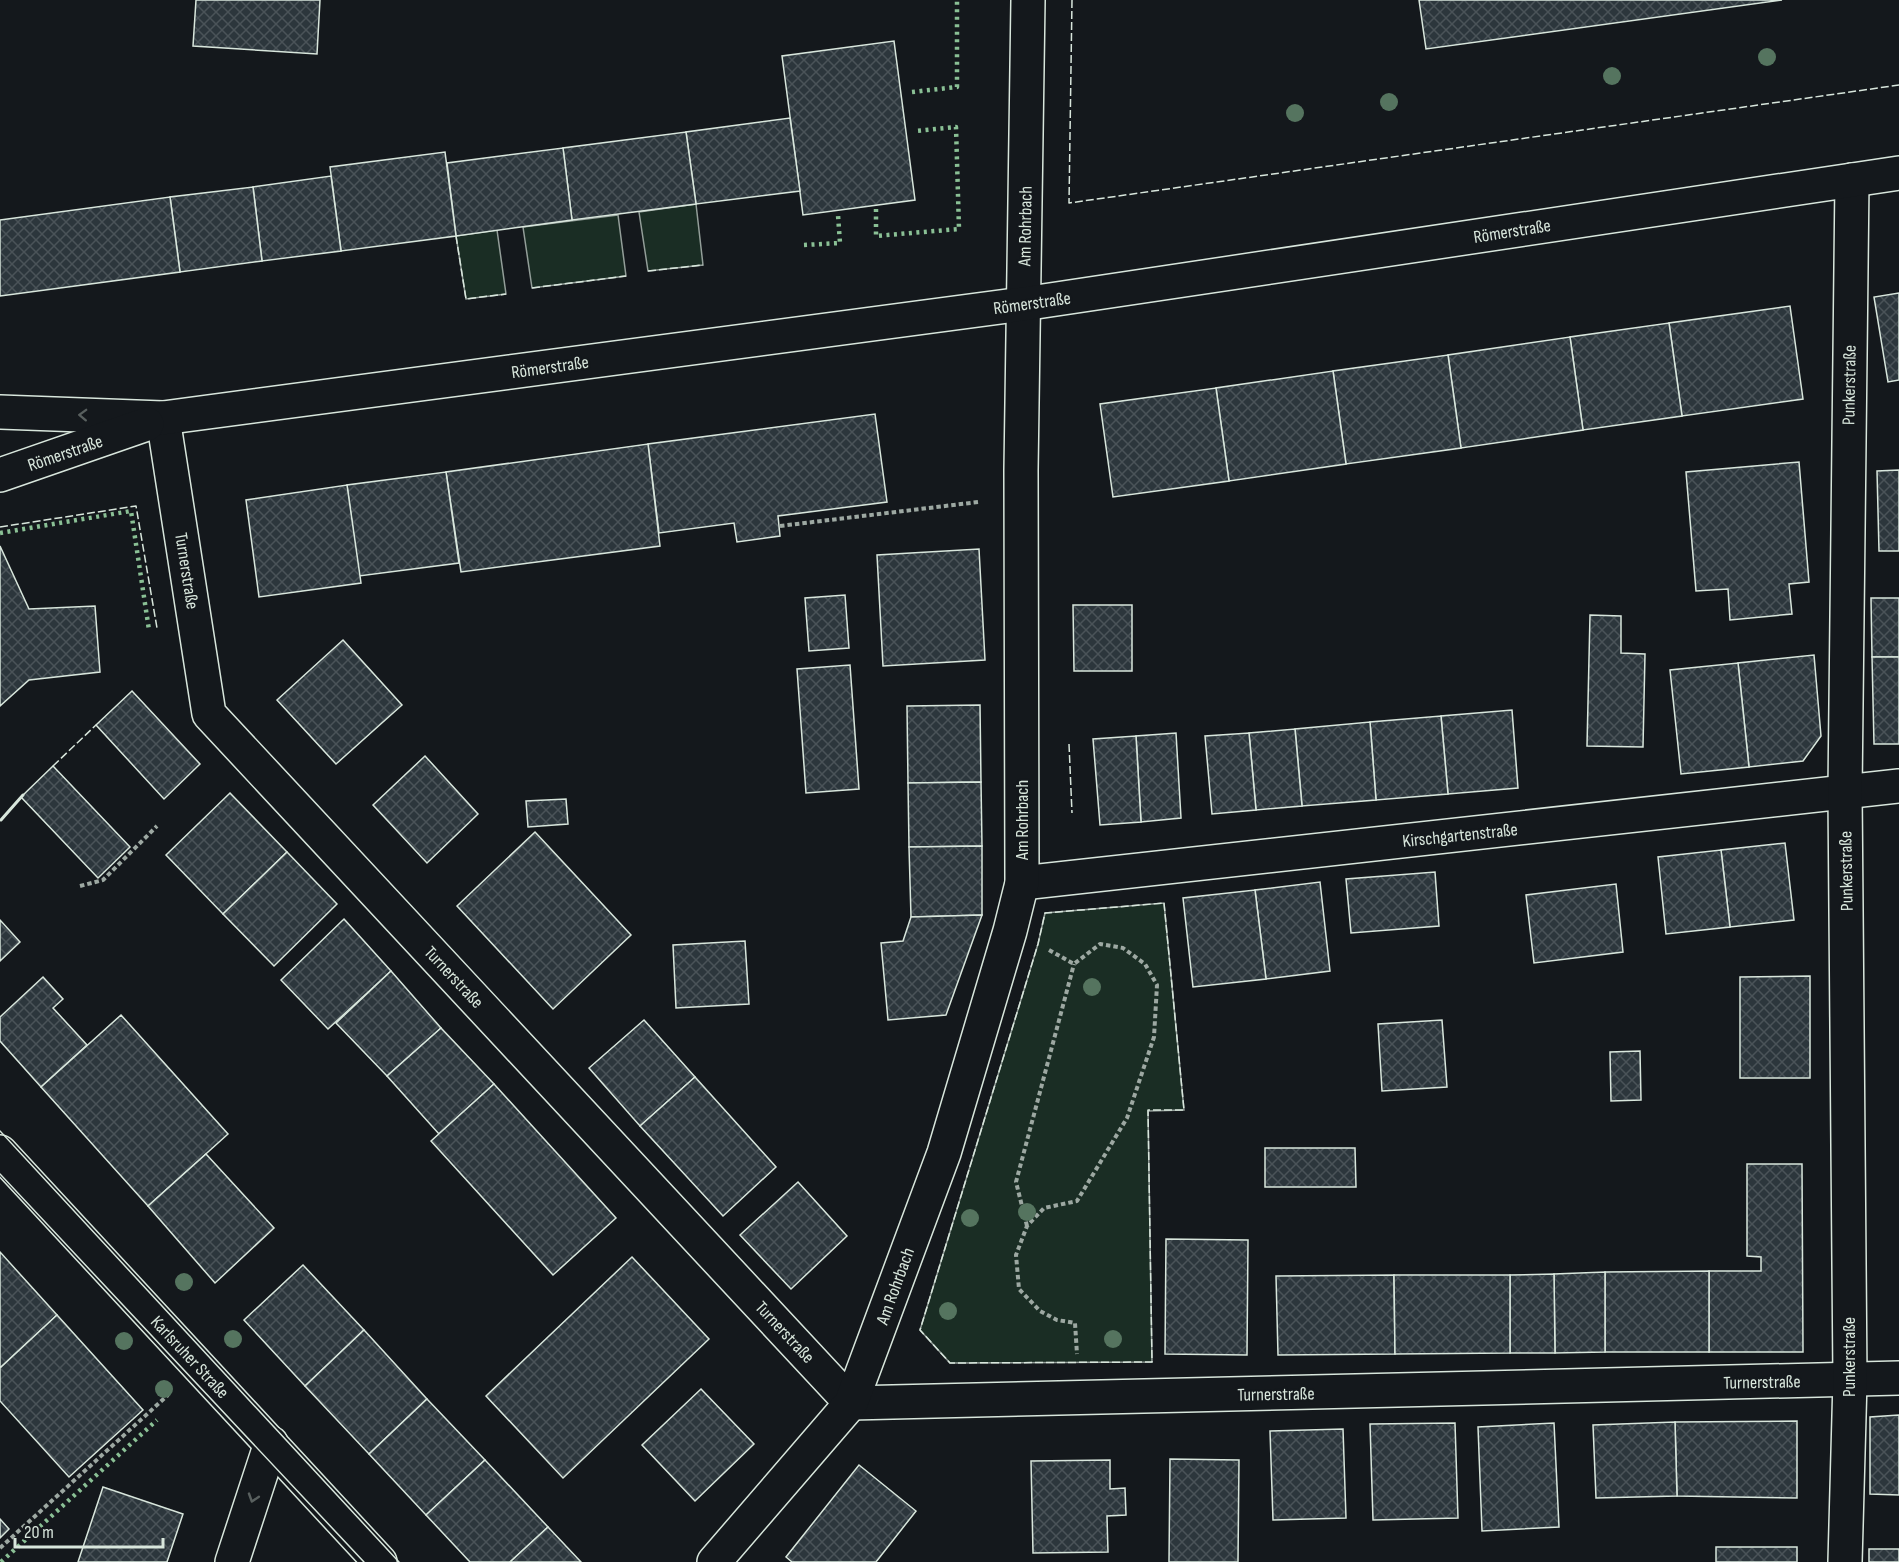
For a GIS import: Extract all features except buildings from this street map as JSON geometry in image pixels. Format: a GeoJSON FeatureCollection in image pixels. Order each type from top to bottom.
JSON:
{"type":"FeatureCollection","features":[{"type":"Feature","properties":{"kind":"street","name":"Am Rohrbach"},"geometry":{"type":"LineString","coordinates":[[714,1562],[851,1403],[944,1153],[1022,883],[1021,497],[1028,0]]}},
{"type":"Feature","properties":{"kind":"street","name":"Römerstraße"},"geometry":{"type":"LineString","coordinates":[[0,412],[163,418],[1023,304],[1899,173]]}},
{"type":"Feature","properties":{"kind":"street","name":"Punkerstraße"},"geometry":{"type":"LineString","coordinates":[[1845,1562],[1850,1380],[1845,792],[1851,180]]}},
{"type":"Feature","properties":{"kind":"street","name":"Römerstraße"},"geometry":{"type":"LineString","coordinates":[[0,474],[163,418]]}},
{"type":"Feature","properties":{"kind":"street","name":"Turnerstraße"},"geometry":{"type":"LineString","coordinates":[[163,418],[209,714],[851,1403],[1899,1378]]}},
{"type":"Feature","properties":{"kind":"street","name":"Kirschgartenstraße"},"geometry":{"type":"LineString","coordinates":[[1022,883],[1899,786]]}},
{"type":"Feature","properties":{"kind":"street","name":"Karlsruher Straße"},"geometry":{"type":"LineString","coordinates":[[0,1152],[380,1562]]}},
{"type":"Feature","properties":{"kind":"street"},"geometry":{"type":"LineString","coordinates":[[232,1562],[271,1443]]}},
{"type":"Feature","properties":{"kind":"path"},"geometry":{"type":"LineString","coordinates":[[780,526],[1021,497]]}},
{"type":"Feature","properties":{"kind":"path"},"geometry":{"type":"LineString","coordinates":[[80,886],[103,880],[157,826]]}},
{"type":"Feature","properties":{"kind":"path"},"geometry":{"type":"LineString","coordinates":[[1010,931],[1074,964]]}},
{"type":"Feature","properties":{"kind":"path"},"geometry":{"type":"LineString","coordinates":[[1027,1226],[1016,1182],[1074,964],[1100,944],[1123,948],[1144,964],[1157,985],[1154,1037],[1127,1118],[1077,1202],[1044,1208],[1027,1226],[1016,1255],[1019,1289],[1040,1311],[1057,1320],[1075,1323],[1080,1398]]}},
{"type":"Feature","properties":{"kind":"path"},"geometry":{"type":"LineString","coordinates":[[0,1548],[199,1366]]}},
{"type":"Feature","properties":{"kind":"green space"},"geometry":{"type":"Polygon","coordinates":[[[696,204],[703,265],[648,271],[639,212],[696,204]]]}},
{"type":"Feature","properties":{"kind":"green space"},"geometry":{"type":"Polygon","coordinates":[[[618,215],[626,276],[532,288],[523,227],[618,215]]]}},
{"type":"Feature","properties":{"kind":"green space"},"geometry":{"type":"Polygon","coordinates":[[[497,230],[506,294],[466,299],[456,236],[497,230]]]}},
{"type":"Feature","properties":{"kind":"green space"},"geometry":{"type":"Polygon","coordinates":[[[1164,903],[1184,1110],[1148,1111],[1152,1362],[950,1363],[920,1330],[1038,944],[1045,913],[1164,903]]]}},
{"type":"Feature","properties":{"kind":"tram line"},"geometry":{"type":"LineString","coordinates":[[0,1131],[399,1562]]}},
{"type":"Feature","properties":{"kind":"tram line"},"geometry":{"type":"LineString","coordinates":[[0,1174],[364,1562]]}},
{"type":"Feature","properties":{"kind":"hedge"},"geometry":{"type":"LineString","coordinates":[[912,92],[957,87],[957,0]]}},
{"type":"Feature","properties":{"kind":"hedge"},"geometry":{"type":"LineString","coordinates":[[876,209],[876,236],[959,229],[956,127],[916,131]]}},
{"type":"Feature","properties":{"kind":"hedge"},"geometry":{"type":"LineString","coordinates":[[804,245],[840,243],[838,215]]}},
{"type":"Feature","properties":{"kind":"hedge"},"geometry":{"type":"LineString","coordinates":[[0,533],[131,511],[149,630]]}},
{"type":"Feature","properties":{"kind":"hedge"},"geometry":{"type":"LineString","coordinates":[[1,1562],[157,1420]]}},
{"type":"Feature","properties":{"kind":"fence"},"geometry":{"type":"LineString","coordinates":[[1072,0],[1069,203],[1899,85]]}},
{"type":"Feature","properties":{"kind":"fence"},"geometry":{"type":"LineString","coordinates":[[456,236],[466,299],[506,294]]}},
{"type":"Feature","properties":{"kind":"fence"},"geometry":{"type":"LineString","coordinates":[[648,271],[703,265]]}},
{"type":"Feature","properties":{"kind":"fence"},"geometry":{"type":"LineString","coordinates":[[532,288],[626,276]]}},
{"type":"Feature","properties":{"kind":"fence"},"geometry":{"type":"LineString","coordinates":[[0,527],[136,506],[157,628]]}},
{"type":"Feature","properties":{"kind":"fence"},"geometry":{"type":"LineString","coordinates":[[53,766],[96,725]]}},
{"type":"Feature","properties":{"kind":"fence"},"geometry":{"type":"LineString","coordinates":[[1069,744],[1072,813]]}},
{"type":"Feature","properties":{"kind":"fence"},"geometry":{"type":"LineString","coordinates":[[1164,903],[1184,1110],[1148,1110],[1152,1362],[950,1363],[920,1330],[1038,944],[1045,913],[1164,903]]}},
{"type":"Feature","properties":{"kind":"wall"},"geometry":{"type":"LineString","coordinates":[[1,820],[23,795]]}}]}
